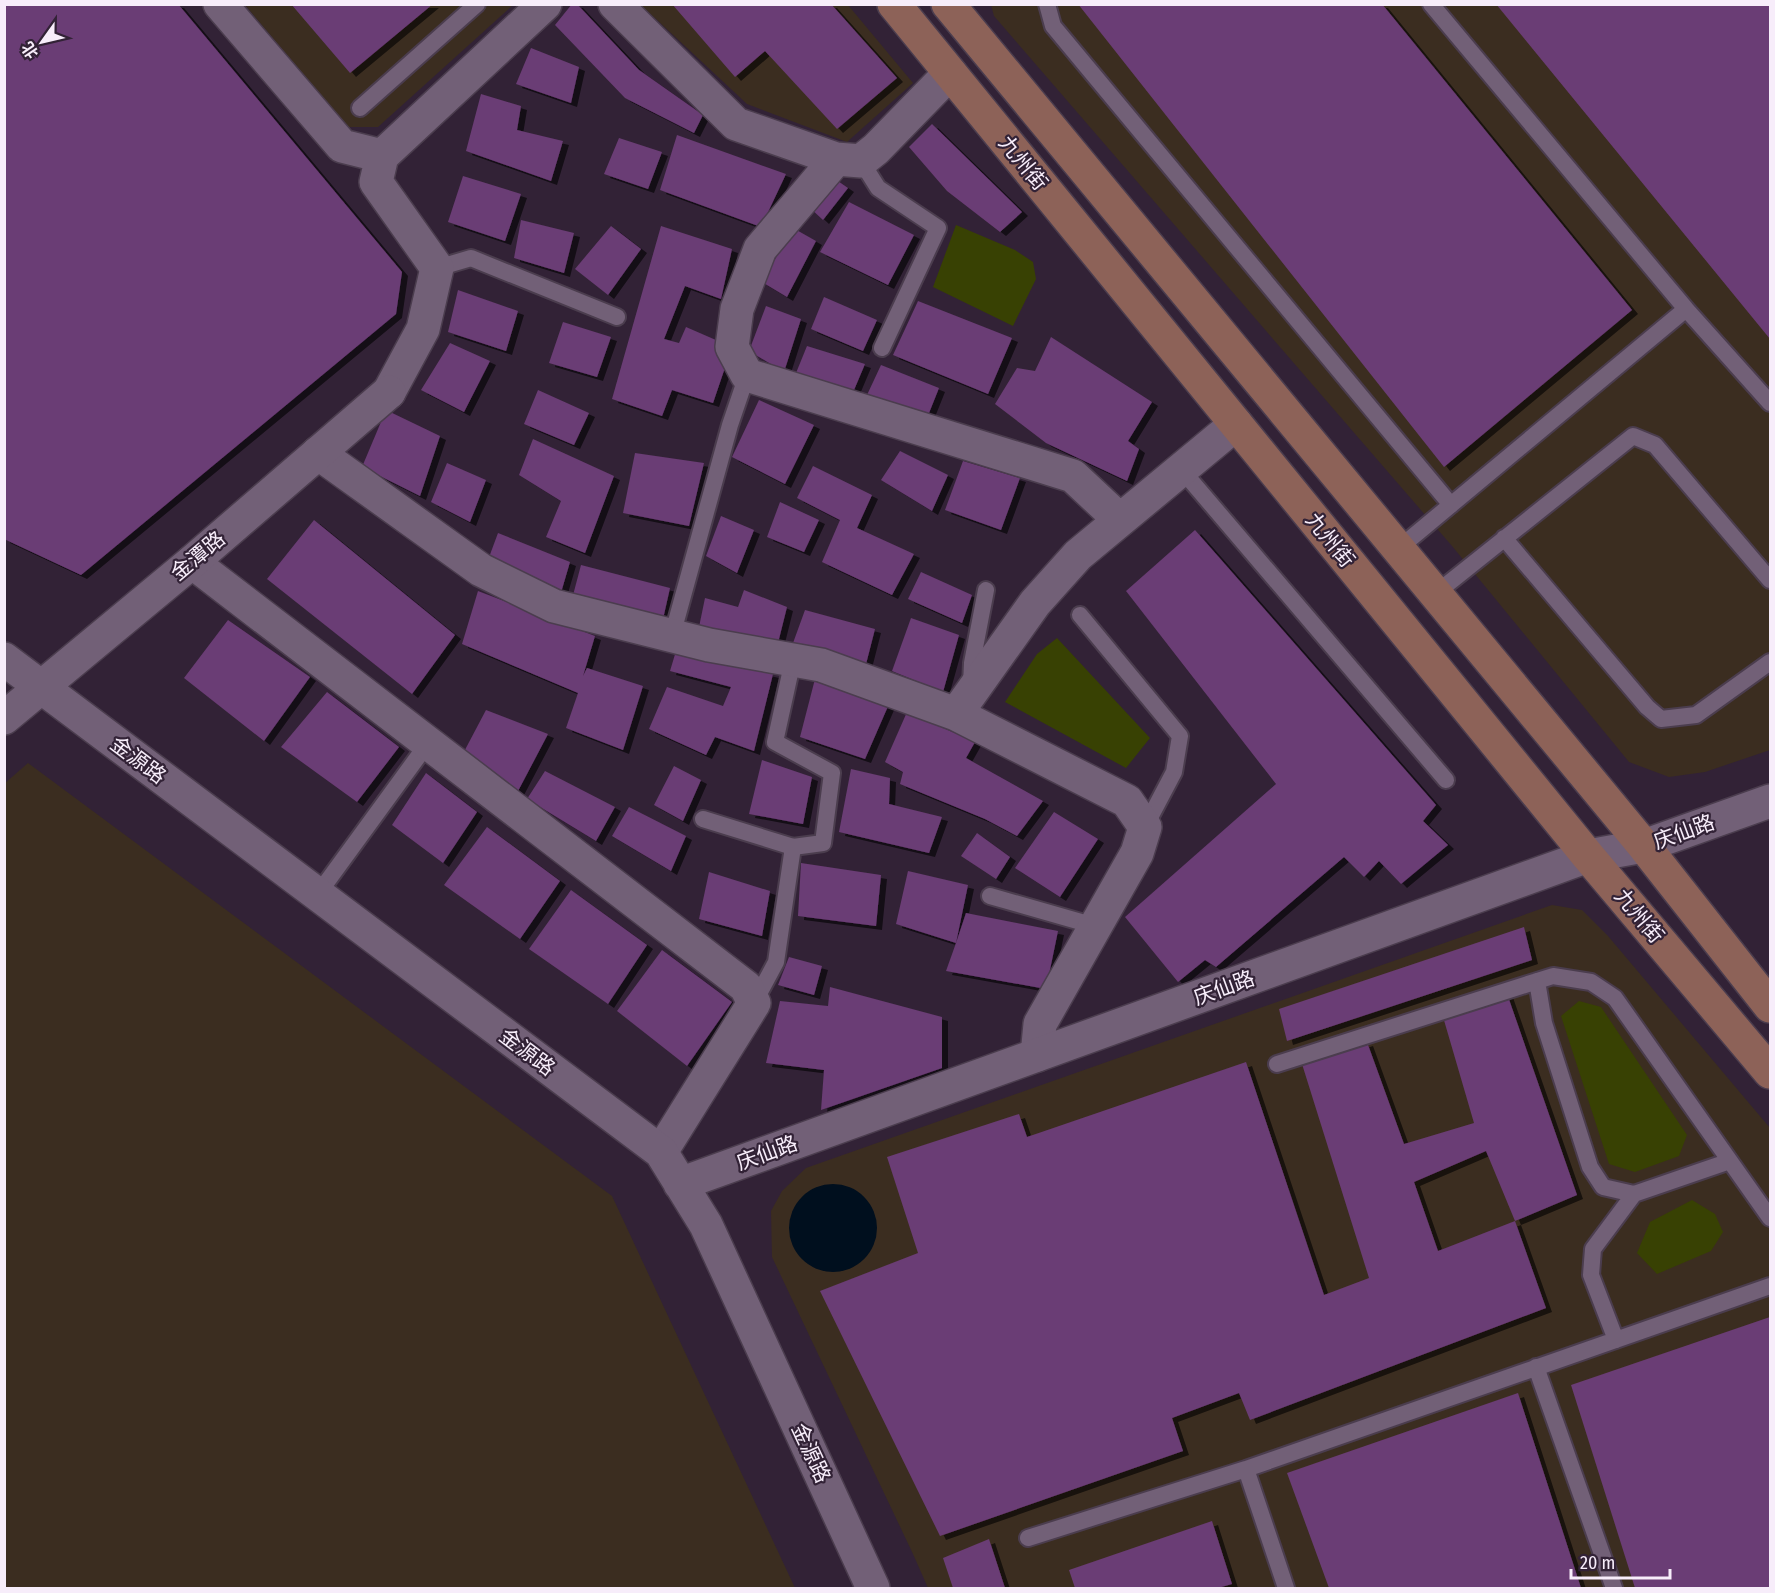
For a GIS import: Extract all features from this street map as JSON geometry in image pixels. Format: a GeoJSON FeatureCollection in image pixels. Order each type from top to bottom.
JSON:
{"type":"FeatureCollection","features":[{"type":"Feature","properties":{"kind":"main road","name":"九州街"},"geometry":{"type":"LineString","coordinates":[[894,4],[1588,856],[1770,1072]]}},
{"type":"Feature","properties":{"kind":"main road","name":"九州街"},"geometry":{"type":"LineString","coordinates":[[948,4],[1644,846],[1770,1006]]}},
{"type":"Feature","properties":{"kind":"street"},"geometry":{"type":"LineString","coordinates":[[220,4],[342,146],[382,156]]}},
{"type":"Feature","properties":{"kind":"street"},"geometry":{"type":"LineString","coordinates":[[437,268],[376,182],[382,156],[544,4]]}},
{"type":"Feature","properties":{"kind":"street"},"geometry":{"type":"LineString","coordinates":[[615,4],[736,124],[849,160]]}},
{"type":"Feature","properties":{"kind":"street"},"geometry":{"type":"LineString","coordinates":[[950,73],[876,149],[849,160],[760,249],[737,309],[732,347],[747,375],[1073,476],[1120,520]]}},
{"type":"Feature","properties":{"kind":"street","name":"金潭路"},"geometry":{"type":"LineString","coordinates":[[4,718],[192,562],[389,392],[423,329],[437,268]]}},
{"type":"Feature","properties":{"kind":"street"},"geometry":{"type":"LineString","coordinates":[[963,704],[1035,603],[1078,555],[1236,424]]}},
{"type":"Feature","properties":{"kind":"street"},"geometry":{"type":"LineString","coordinates":[[318,453],[482,570],[554,606],[709,645],[820,665],[963,704],[1127,801],[1145,827],[1137,853],[1040,1024],[1038,1055]]}},
{"type":"Feature","properties":{"kind":"street"},"geometry":{"type":"LineString","coordinates":[[192,562],[746,987],[754,1003],[661,1152]]}},
{"type":"Feature","properties":{"kind":"street","name":"金源路"},"geometry":{"type":"LineString","coordinates":[[4,659],[661,1152],[706,1226],[873,1588]]}},
{"type":"Feature","properties":{"kind":"street","name":"庆仙路"},"geometry":{"type":"LineString","coordinates":[[680,1184],[1588,856],[1644,846],[1770,801]]}},
{"type":"Feature","properties":{"kind":"lane"},"geometry":{"type":"LineString","coordinates":[[360,108],[477,4]]}},
{"type":"Feature","properties":{"kind":"lane"},"geometry":{"type":"LineString","coordinates":[[1047,4],[1053,27],[1451,505]]}},
{"type":"Feature","properties":{"kind":"lane"},"geometry":{"type":"LineString","coordinates":[[1431,4],[1686,309],[1770,404]]}},
{"type":"Feature","properties":{"kind":"lane"},"geometry":{"type":"LineString","coordinates":[[849,160],[878,188],[938,228],[882,348]]}},
{"type":"Feature","properties":{"kind":"lane"},"geometry":{"type":"LineString","coordinates":[[437,268],[471,258],[617,317]]}},
{"type":"Feature","properties":{"kind":"lane"},"geometry":{"type":"LineString","coordinates":[[1398,549],[1686,309]]}},
{"type":"Feature","properties":{"kind":"lane"},"geometry":{"type":"LineString","coordinates":[[672,636],[730,425],[747,375]]}},
{"type":"Feature","properties":{"kind":"lane"},"geometry":{"type":"LineString","coordinates":[[1435,594],[1633,436],[1655,446],[1770,580]]}},
{"type":"Feature","properties":{"kind":"lane"},"geometry":{"type":"LineString","coordinates":[[1181,469],[1446,780]]}},
{"type":"Feature","properties":{"kind":"lane"},"geometry":{"type":"LineString","coordinates":[[1504,538],[1647,706],[1661,719],[1696,715],[1770,662]]}},
{"type":"Feature","properties":{"kind":"lane"},"geometry":{"type":"LineString","coordinates":[[963,704],[986,590]]}},
{"type":"Feature","properties":{"kind":"lane"},"geometry":{"type":"LineString","coordinates":[[1080,615],[1180,736],[1174,772],[1145,827]]}},
{"type":"Feature","properties":{"kind":"lane"},"geometry":{"type":"LineString","coordinates":[[703,819],[793,848],[823,843],[832,773],[775,742],[793,660]]}},
{"type":"Feature","properties":{"kind":"lane"},"geometry":{"type":"LineString","coordinates":[[318,894],[428,743]]}},
{"type":"Feature","properties":{"kind":"lane"},"geometry":{"type":"LineString","coordinates":[[754,1003],[776,962],[793,848]]}},
{"type":"Feature","properties":{"kind":"lane"},"geometry":{"type":"LineString","coordinates":[[990,896],[1095,926]]}},
{"type":"Feature","properties":{"kind":"lane"},"geometry":{"type":"LineString","coordinates":[[1277,1064],[1553,976],[1591,982],[1615,998],[1770,1218]]}},
{"type":"Feature","properties":{"kind":"lane"},"geometry":{"type":"LineString","coordinates":[[1537,981],[1544,1023],[1590,1167],[1603,1187],[1634,1194],[1730,1161]]}},
{"type":"Feature","properties":{"kind":"lane"},"geometry":{"type":"LineString","coordinates":[[1616,1340],[1591,1275],[1593,1249],[1634,1194]]}},
{"type":"Feature","properties":{"kind":"lane"},"geometry":{"type":"LineString","coordinates":[[1028,1538],[1246,1469],[1770,1286]]}},
{"type":"Feature","properties":{"kind":"lane"},"geometry":{"type":"LineString","coordinates":[[1536,1367],[1614,1588]]}},
{"type":"Feature","properties":{"kind":"lane"},"geometry":{"type":"LineString","coordinates":[[1246,1469],[1286,1588]]}},
{"type":"Feature","properties":{"kind":"shaded area"},"geometry":{"type":"Polygon","coordinates":[[[245,5],[513,5],[378,127],[348,127],[245,5]]]}},
{"type":"Feature","properties":{"kind":"shaded area"},"geometry":{"type":"Polygon","coordinates":[[[641,5],[848,5],[913,83],[847,142],[747,104],[641,5]]]}},
{"type":"Feature","properties":{"kind":"shaded area"},"geometry":{"type":"Polygon","coordinates":[[[991,5],[1770,5],[1770,750],[1705,772],[1669,777],[1629,762],[1452,546],[994,16],[991,5]]]}},
{"type":"Feature","properties":{"kind":"shaded area"},"geometry":{"type":"Polygon","coordinates":[[[28,763],[612,1196],[795,1588],[5,1588],[4,784],[28,763]]]}},
{"type":"Feature","properties":{"kind":"shaded area"},"geometry":{"type":"Polygon","coordinates":[[[1552,905],[1582,910],[1608,936],[1770,1128],[1770,1588],[928,1588],[772,1257],[771,1211],[782,1191],[806,1168],[1552,905]]]}},
{"type":"Feature","properties":{"kind":"green space"},"geometry":{"type":"Polygon","coordinates":[[[956,225],[1015,250],[1033,262],[1036,279],[1013,326],[933,287],[956,225]]]}},
{"type":"Feature","properties":{"kind":"green space"},"geometry":{"type":"Polygon","coordinates":[[[1057,638],[1150,738],[1126,768],[1005,702],[1037,654],[1057,638]]]}},
{"type":"Feature","properties":{"kind":"green space"},"geometry":{"type":"Polygon","coordinates":[[[1579,1001],[1601,1007],[1687,1135],[1679,1156],[1635,1172],[1609,1164],[1561,1016],[1579,1001]]]}},
{"type":"Feature","properties":{"kind":"green space"},"geometry":{"type":"Polygon","coordinates":[[[1692,1200],[1715,1214],[1723,1232],[1711,1251],[1657,1274],[1637,1253],[1650,1222],[1692,1200]]]}},
{"type":"Feature","properties":{"kind":"water"},"geometry":{"type":"Polygon","coordinates":[[[833,1184],[850,1188],[864,1197],[873,1211],[877,1228],[873,1245],[864,1259],[850,1268],[833,1272],[816,1268],[802,1259],[793,1245],[789,1228],[793,1211],[802,1197],[816,1188],[833,1184]]]}},
{"type":"Feature","properties":{"kind":"building"},"geometry":{"type":"Polygon","coordinates":[[[4,4],[178,4],[402,272],[396,314],[81,575],[4,539],[4,4]]]}},
{"type":"Feature","properties":{"kind":"building"},"geometry":{"type":"Polygon","coordinates":[[[291,4],[433,4],[350,73],[291,4]]]}},
{"type":"Feature","properties":{"kind":"building"},"geometry":{"type":"Polygon","coordinates":[[[572,4],[577,4],[639,70],[703,115],[694,133],[625,98],[555,25],[572,4]]]}},
{"type":"Feature","properties":{"kind":"building"},"geometry":{"type":"Polygon","coordinates":[[[672,4],[831,4],[897,78],[837,129],[765,51],[735,77],[672,4]]]}},
{"type":"Feature","properties":{"kind":"building"},"geometry":{"type":"Polygon","coordinates":[[[1078,4],[1382,4],[1632,310],[1444,467],[1078,4]]]}},
{"type":"Feature","properties":{"kind":"building"},"geometry":{"type":"Polygon","coordinates":[[[1496,4],[1770,4],[1770,339],[1496,4]]]}},
{"type":"Feature","properties":{"kind":"building"},"geometry":{"type":"Polygon","coordinates":[[[531,48],[579,67],[571,103],[516,84],[531,48]]]}},
{"type":"Feature","properties":{"kind":"building"},"geometry":{"type":"Polygon","coordinates":[[[481,94],[521,106],[517,130],[563,141],[551,181],[466,151],[481,94]]]}},
{"type":"Feature","properties":{"kind":"building"},"geometry":{"type":"Polygon","coordinates":[[[932,124],[1022,212],[1000,232],[947,191],[909,147],[932,124]]]}},
{"type":"Feature","properties":{"kind":"building"},"geometry":{"type":"Polygon","coordinates":[[[677,135],[786,174],[761,227],[660,190],[677,135]]]}},
{"type":"Feature","properties":{"kind":"building"},"geometry":{"type":"Polygon","coordinates":[[[619,138],[662,152],[648,189],[604,174],[619,138]]]}},
{"type":"Feature","properties":{"kind":"building"},"geometry":{"type":"Polygon","coordinates":[[[463,176],[521,194],[505,241],[448,222],[463,176]]]}},
{"type":"Feature","properties":{"kind":"building"},"geometry":{"type":"Polygon","coordinates":[[[835,179],[848,188],[823,220],[809,207],[835,179]]]}},
{"type":"Feature","properties":{"kind":"building"},"geometry":{"type":"Polygon","coordinates":[[[849,202],[914,235],[888,285],[820,252],[849,202]]]}},
{"type":"Feature","properties":{"kind":"building"},"geometry":{"type":"Polygon","coordinates":[[[521,220],[574,233],[564,273],[514,258],[521,220]]]}},
{"type":"Feature","properties":{"kind":"building"},"geometry":{"type":"Polygon","coordinates":[[[611,226],[641,249],[608,295],[575,269],[611,226]]]}},
{"type":"Feature","properties":{"kind":"building"},"geometry":{"type":"Polygon","coordinates":[[[661,226],[732,249],[721,299],[685,286],[664,339],[679,343],[686,327],[732,347],[713,403],[672,390],[662,416],[612,399],[661,226]]]}},
{"type":"Feature","properties":{"kind":"building"},"geometry":{"type":"Polygon","coordinates":[[[793,228],[816,241],[787,297],[762,282],[793,228]]]}},
{"type":"Feature","properties":{"kind":"building"},"geometry":{"type":"Polygon","coordinates":[[[458,290],[518,311],[506,351],[448,332],[458,290]]]}},
{"type":"Feature","properties":{"kind":"building"},"geometry":{"type":"Polygon","coordinates":[[[824,297],[877,320],[863,351],[811,329],[824,297]]]}},
{"type":"Feature","properties":{"kind":"building"},"geometry":{"type":"Polygon","coordinates":[[[918,301],[1012,338],[988,394],[893,355],[918,301]]]}},
{"type":"Feature","properties":{"kind":"building"},"geometry":{"type":"Polygon","coordinates":[[[766,306],[801,319],[784,372],[749,351],[766,306]]]}},
{"type":"Feature","properties":{"kind":"building"},"geometry":{"type":"Polygon","coordinates":[[[563,322],[611,337],[597,377],[549,363],[563,322]]]}},
{"type":"Feature","properties":{"kind":"building"},"geometry":{"type":"Polygon","coordinates":[[[1051,337],[1152,402],[1128,441],[1139,449],[1127,481],[1046,443],[995,404],[1017,368],[1035,371],[1051,337]]]}},
{"type":"Feature","properties":{"kind":"building"},"geometry":{"type":"Polygon","coordinates":[[[450,343],[490,361],[464,412],[421,390],[450,343]]]}},
{"type":"Feature","properties":{"kind":"building"},"geometry":{"type":"Polygon","coordinates":[[[807,346],[865,364],[854,390],[796,373],[807,346]]]}},
{"type":"Feature","properties":{"kind":"building"},"geometry":{"type":"Polygon","coordinates":[[[881,365],[939,388],[927,418],[867,395],[881,365]]]}},
{"type":"Feature","properties":{"kind":"building"},"geometry":{"type":"Polygon","coordinates":[[[538,390],[589,413],[574,445],[524,424],[538,390]]]}},
{"type":"Feature","properties":{"kind":"building"},"geometry":{"type":"Polygon","coordinates":[[[759,400],[814,425],[785,484],[732,457],[759,400]]]}},
{"type":"Feature","properties":{"kind":"building"},"geometry":{"type":"Polygon","coordinates":[[[386,410],[440,436],[420,496],[362,467],[386,410]]]}},
{"type":"Feature","properties":{"kind":"building"},"geometry":{"type":"Polygon","coordinates":[[[533,439],[614,476],[585,553],[546,537],[561,501],[519,475],[533,439]]]}},
{"type":"Feature","properties":{"kind":"building"},"geometry":{"type":"Polygon","coordinates":[[[900,451],[948,475],[932,511],[881,480],[900,451]]]}},
{"type":"Feature","properties":{"kind":"building"},"geometry":{"type":"Polygon","coordinates":[[[635,453],[704,463],[689,526],[623,513],[635,453]]]}},
{"type":"Feature","properties":{"kind":"building"},"geometry":{"type":"Polygon","coordinates":[[[963,461],[1020,478],[1001,530],[945,510],[963,461]]]}},
{"type":"Feature","properties":{"kind":"building"},"geometry":{"type":"Polygon","coordinates":[[[447,463],[486,480],[470,522],[431,502],[447,463]]]}},
{"type":"Feature","properties":{"kind":"building"},"geometry":{"type":"Polygon","coordinates":[[[813,466],[872,495],[857,528],[914,554],[892,595],[822,562],[840,520],[797,498],[813,466]]]}},
{"type":"Feature","properties":{"kind":"building"},"geometry":{"type":"Polygon","coordinates":[[[780,502],[819,520],[804,552],[767,537],[780,502]]]}},
{"type":"Feature","properties":{"kind":"building"},"geometry":{"type":"Polygon","coordinates":[[[721,516],[754,530],[737,573],[706,556],[721,516]]]}},
{"type":"Feature","properties":{"kind":"building"},"geometry":{"type":"Polygon","coordinates":[[[314,520],[455,635],[412,694],[267,579],[314,520]]]}},
{"type":"Feature","properties":{"kind":"building"},"geometry":{"type":"Polygon","coordinates":[[[1195,530],[1436,805],[1423,821],[1448,845],[1401,884],[1379,861],[1364,877],[1344,857],[1216,967],[1205,960],[1178,982],[1125,917],[1276,784],[1126,591],[1195,530]]]}},
{"type":"Feature","properties":{"kind":"building"},"geometry":{"type":"Polygon","coordinates":[[[498,533],[570,562],[560,596],[488,560],[498,533]]]}},
{"type":"Feature","properties":{"kind":"building"},"geometry":{"type":"Polygon","coordinates":[[[581,565],[670,588],[663,619],[572,599],[581,565]]]}},
{"type":"Feature","properties":{"kind":"building"},"geometry":{"type":"Polygon","coordinates":[[[921,572],[972,595],[962,623],[908,599],[921,572]]]}},
{"type":"Feature","properties":{"kind":"building"},"geometry":{"type":"Polygon","coordinates":[[[744,590],[787,607],[778,643],[699,627],[705,598],[738,607],[744,590]]]}},
{"type":"Feature","properties":{"kind":"building"},"geometry":{"type":"Polygon","coordinates":[[[478,591],[595,636],[583,676],[587,668],[643,686],[623,750],[566,728],[578,693],[462,644],[478,591]]]}},
{"type":"Feature","properties":{"kind":"building"},"geometry":{"type":"Polygon","coordinates":[[[805,610],[875,629],[865,668],[793,643],[805,610]]]}},
{"type":"Feature","properties":{"kind":"building"},"geometry":{"type":"Polygon","coordinates":[[[911,618],[959,635],[943,692],[892,671],[911,618]]]}},
{"type":"Feature","properties":{"kind":"building"},"geometry":{"type":"Polygon","coordinates":[[[228,620],[310,677],[264,741],[184,678],[228,620]]]}},
{"type":"Feature","properties":{"kind":"building"},"geometry":{"type":"Polygon","coordinates":[[[676,651],[773,674],[754,751],[715,737],[706,755],[649,729],[667,687],[723,706],[731,687],[670,671],[676,651]]]}},
{"type":"Feature","properties":{"kind":"building"},"geometry":{"type":"Polygon","coordinates":[[[815,679],[889,704],[865,759],[800,737],[815,679]]]}},
{"type":"Feature","properties":{"kind":"building"},"geometry":{"type":"Polygon","coordinates":[[[327,692],[399,747],[357,802],[281,747],[327,692]]]}},
{"type":"Feature","properties":{"kind":"building"},"geometry":{"type":"Polygon","coordinates":[[[486,710],[548,734],[517,793],[457,765],[486,710]]]}},
{"type":"Feature","properties":{"kind":"building"},"geometry":{"type":"Polygon","coordinates":[[[907,712],[975,742],[966,758],[1043,801],[1017,836],[985,819],[900,784],[903,772],[885,762],[907,712]]]}},
{"type":"Feature","properties":{"kind":"building"},"geometry":{"type":"Polygon","coordinates":[[[762,760],[812,777],[803,824],[749,814],[762,760]]]}},
{"type":"Feature","properties":{"kind":"building"},"geometry":{"type":"Polygon","coordinates":[[[674,766],[701,780],[683,821],[654,805],[674,766]]]}},
{"type":"Feature","properties":{"kind":"building"},"geometry":{"type":"Polygon","coordinates":[[[851,769],[890,778],[889,804],[942,817],[929,853],[839,832],[851,769]]]}},
{"type":"Feature","properties":{"kind":"building"},"geometry":{"type":"Polygon","coordinates":[[[545,771],[615,807],[596,841],[527,799],[545,771]]]}},
{"type":"Feature","properties":{"kind":"building"},"geometry":{"type":"Polygon","coordinates":[[[426,773],[477,812],[443,863],[392,825],[426,773]]]}},
{"type":"Feature","properties":{"kind":"building"},"geometry":{"type":"Polygon","coordinates":[[[629,807],[686,836],[671,871],[612,836],[629,807]]]}},
{"type":"Feature","properties":{"kind":"building"},"geometry":{"type":"Polygon","coordinates":[[[1054,812],[1098,839],[1060,897],[1015,868],[1054,812]]]}},
{"type":"Feature","properties":{"kind":"building"},"geometry":{"type":"Polygon","coordinates":[[[487,827],[560,881],[520,939],[444,885],[487,827]]]}},
{"type":"Feature","properties":{"kind":"building"},"geometry":{"type":"Polygon","coordinates":[[[977,833],[1010,857],[996,879],[961,856],[977,833]]]}},
{"type":"Feature","properties":{"kind":"building"},"geometry":{"type":"Polygon","coordinates":[[[801,863],[881,875],[876,926],[798,916],[801,863]]]}},
{"type":"Feature","properties":{"kind":"building"},"geometry":{"type":"Polygon","coordinates":[[[908,871],[968,885],[956,943],[896,924],[908,871]]]}},
{"type":"Feature","properties":{"kind":"building"},"geometry":{"type":"Polygon","coordinates":[[[709,872],[770,891],[762,936],[699,919],[709,872]]]}},
{"type":"Feature","properties":{"kind":"building"},"geometry":{"type":"Polygon","coordinates":[[[571,890],[647,945],[608,1004],[529,949],[571,890]]]}},
{"type":"Feature","properties":{"kind":"building"},"geometry":{"type":"Polygon","coordinates":[[[966,913],[1058,931],[1046,989],[946,971],[966,913]]]}},
{"type":"Feature","properties":{"kind":"building"},"geometry":{"type":"Polygon","coordinates":[[[1524,927],[1532,960],[1287,1041],[1279,1009],[1524,927]]]}},
{"type":"Feature","properties":{"kind":"building"},"geometry":{"type":"Polygon","coordinates":[[[662,950],[732,1002],[687,1066],[617,1011],[662,950]]]}},
{"type":"Feature","properties":{"kind":"building"},"geometry":{"type":"Polygon","coordinates":[[[789,957],[822,966],[814,995],[778,985],[789,957]]]}},
{"type":"Feature","properties":{"kind":"building"},"geometry":{"type":"Polygon","coordinates":[[[1504,985],[1577,1195],[1515,1221],[1546,1308],[1250,1420],[1239,1393],[1172,1418],[1183,1451],[940,1536],[820,1291],[918,1253],[887,1157],[1019,1114],[1027,1137],[1246,1062],[1324,1295],[1369,1278],[1302,1064],[1367,1042],[1404,1144],[1474,1123],[1441,1010],[1504,985]],[[1486,1151],[1414,1182],[1438,1251],[1515,1221],[1486,1151]]]}},
{"type":"Feature","properties":{"kind":"building"},"geometry":{"type":"Polygon","coordinates":[[[830,987],[942,1017],[942,1068],[821,1110],[824,1070],[766,1063],[780,1001],[828,1006],[830,987]]]}},
{"type":"Feature","properties":{"kind":"building"},"geometry":{"type":"Polygon","coordinates":[[[1770,1317],[1770,1588],[1635,1588],[1571,1385],[1770,1317]]]}},
{"type":"Feature","properties":{"kind":"building"},"geometry":{"type":"Polygon","coordinates":[[[1518,1393],[1581,1588],[1329,1588],[1287,1473],[1518,1393]]]}},
{"type":"Feature","properties":{"kind":"building"},"geometry":{"type":"Polygon","coordinates":[[[1212,1521],[1232,1584],[1218,1588],[1075,1588],[1069,1570],[1212,1521]]]}},
{"type":"Feature","properties":{"kind":"building"},"geometry":{"type":"Polygon","coordinates":[[[989,1539],[1005,1588],[953,1588],[943,1558],[989,1539]]]}}]}
